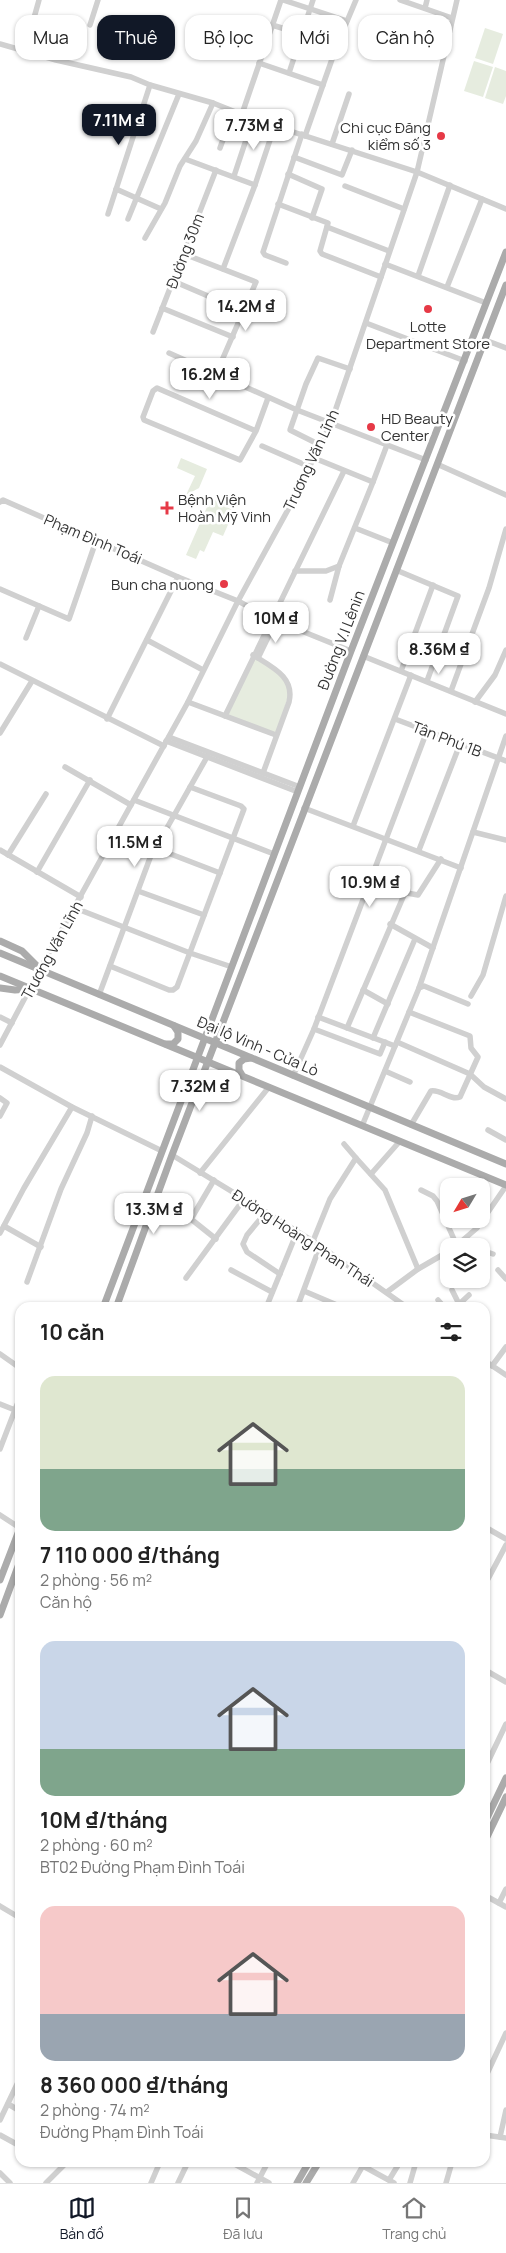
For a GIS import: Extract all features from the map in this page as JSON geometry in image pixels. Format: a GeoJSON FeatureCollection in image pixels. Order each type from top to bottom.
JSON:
{"type":"FeatureCollection","features":[{"type":"Feature","properties":{"kind":"main road","name":"Đường V.I Lênin"},"geometry":{"type":"LineString","coordinates":[[105,1302],[351,651],[506,252]]}},
{"type":"Feature","properties":{"kind":"main road","name":"Đường V.I Lênin"},"geometry":{"type":"LineString","coordinates":[[118,1302],[172,1154],[506,285]]}},
{"type":"Feature","properties":{"kind":"main road"},"geometry":{"type":"LineString","coordinates":[[426,460],[438,465]]}},
{"type":"Feature","properties":{"kind":"main road"},"geometry":{"type":"LineString","coordinates":[[351,651],[363,656]]}},
{"type":"Feature","properties":{"kind":"main road"},"geometry":{"type":"LineString","coordinates":[[294,804],[304,808]]}},
{"type":"Feature","properties":{"kind":"main road"},"geometry":{"type":"LineString","coordinates":[[0,941],[22,951],[40,969]]}},
{"type":"Feature","properties":{"kind":"main road","name":"Đại lộ Vinh - Cửa Lò"},"geometry":{"type":"LineString","coordinates":[[0,953],[506,1164]]}},
{"type":"Feature","properties":{"kind":"main road"},"geometry":{"type":"LineString","coordinates":[[0,976],[506,1186]]}},
{"type":"Feature","properties":{"kind":"main road"},"geometry":{"type":"LineString","coordinates":[[0,988],[30,989]]}},
{"type":"Feature","properties":{"kind":"main road"},"geometry":{"type":"LineString","coordinates":[[166,1044],[173,1044],[178,1039],[178,1032],[174,1026]]}},
{"type":"Feature","properties":{"kind":"main road"},"geometry":{"type":"LineString","coordinates":[[244,1077],[239,1070],[239,1064],[244,1059],[251,1058]]}},
{"type":"Feature","properties":{"kind":"main road"},"geometry":{"type":"LineString","coordinates":[[0,1580],[15,1541]]}},
{"type":"Feature","properties":{"kind":"main road"},"geometry":{"type":"LineString","coordinates":[[7,1562],[15,1563]]}},
{"type":"Feature","properties":{"kind":"main road"},"geometry":{"type":"LineString","coordinates":[[0,1615],[15,1575]]}},
{"type":"Feature","properties":{"kind":"main road"},"geometry":{"type":"LineString","coordinates":[[490,1812],[506,1778]]}},
{"type":"Feature","properties":{"kind":"main road"},"geometry":{"type":"LineString","coordinates":[[490,1831],[506,1799]]}},
{"type":"Feature","properties":{"kind":"main road"},"geometry":{"type":"LineString","coordinates":[[296,2183],[306,2167]]}},
{"type":"Feature","properties":{"kind":"main road"},"geometry":{"type":"LineString","coordinates":[[306,2183],[316,2167]]}},
{"type":"Feature","properties":{"kind":"street"},"geometry":{"type":"LineString","coordinates":[[35,15],[39,0]]}},
{"type":"Feature","properties":{"kind":"street"},"geometry":{"type":"LineString","coordinates":[[90,25],[98,0]]}},
{"type":"Feature","properties":{"kind":"street"},"geometry":{"type":"LineString","coordinates":[[282,28],[272,25],[282,0],[328,15]]}},
{"type":"Feature","properties":{"kind":"street"},"geometry":{"type":"LineString","coordinates":[[308,15],[313,0]]}},
{"type":"Feature","properties":{"kind":"street"},"geometry":{"type":"LineString","coordinates":[[348,19],[356,0]]}},
{"type":"Feature","properties":{"kind":"street"},"geometry":{"type":"LineString","coordinates":[[400,0],[444,15]]}},
{"type":"Feature","properties":{"kind":"street"},"geometry":{"type":"LineString","coordinates":[[425,8],[427,0]]}},
{"type":"Feature","properties":{"kind":"street","name":"Trương Văn Lĩnh"},"geometry":{"type":"LineString","coordinates":[[452,18],[457,0]]}},
{"type":"Feature","properties":{"kind":"street"},"geometry":{"type":"LineString","coordinates":[[0,44],[15,48]]}},
{"type":"Feature","properties":{"kind":"street"},"geometry":{"type":"LineString","coordinates":[[56,60],[131,77],[150,85],[213,103],[253,119],[416,172],[506,209]]}},
{"type":"Feature","properties":{"kind":"street"},"geometry":{"type":"LineString","coordinates":[[242,114],[260,60]]}},
{"type":"Feature","properties":{"kind":"street"},"geometry":{"type":"LineString","coordinates":[[289,73],[293,60]]}},
{"type":"Feature","properties":{"kind":"street"},"geometry":{"type":"LineString","coordinates":[[286,263],[263,253],[294,157],[332,60]]}},
{"type":"Feature","properties":{"kind":"street","name":"Trương Văn Lĩnh"},"geometry":{"type":"LineString","coordinates":[[0,1045],[188,702],[238,600],[310,467],[331,423],[416,172],[442,60]]}},
{"type":"Feature","properties":{"kind":"street"},"geometry":{"type":"LineString","coordinates":[[259,63],[323,85]]}},
{"type":"Feature","properties":{"kind":"street"},"geometry":{"type":"LineString","coordinates":[[108,214],[150,85]]}},
{"type":"Feature","properties":{"kind":"street"},"geometry":{"type":"LineString","coordinates":[[128,219],[138,199],[179,94]]}},
{"type":"Feature","properties":{"kind":"street"},"geometry":{"type":"LineString","coordinates":[[332,144],[349,94]]}},
{"type":"Feature","properties":{"kind":"street"},"geometry":{"type":"LineString","coordinates":[[145,238],[196,141],[213,103]]}},
{"type":"Feature","properties":{"kind":"street"},"geometry":{"type":"LineString","coordinates":[[220,148],[234,112]]}},
{"type":"Feature","properties":{"kind":"street"},"geometry":{"type":"LineString","coordinates":[[234,176],[253,119]]}},
{"type":"Feature","properties":{"kind":"street"},"geometry":{"type":"LineString","coordinates":[[223,269],[255,185],[275,125]]}},
{"type":"Feature","properties":{"kind":"street"},"geometry":{"type":"LineString","coordinates":[[294,157],[342,175],[352,150]]}},
{"type":"Feature","properties":{"kind":"street"},"geometry":{"type":"LineString","coordinates":[[185,159],[255,185]]}},
{"type":"Feature","properties":{"kind":"street","name":"Đường 30m"},"geometry":{"type":"LineString","coordinates":[[153,332],[216,170]]}},
{"type":"Feature","properties":{"kind":"street"},"geometry":{"type":"LineString","coordinates":[[288,174],[322,189],[312,218]]}},
{"type":"Feature","properties":{"kind":"street"},"geometry":{"type":"LineString","coordinates":[[418,276],[450,185]]}},
{"type":"Feature","properties":{"kind":"street"},"geometry":{"type":"LineString","coordinates":[[345,186],[404,210]]}},
{"type":"Feature","properties":{"kind":"street"},"geometry":{"type":"LineString","coordinates":[[116,189],[161,209]]}},
{"type":"Feature","properties":{"kind":"street"},"geometry":{"type":"LineString","coordinates":[[447,287],[482,199]]}},
{"type":"Feature","properties":{"kind":"street"},"geometry":{"type":"LineString","coordinates":[[278,204],[326,222],[327,227],[321,253],[381,277]]}},
{"type":"Feature","properties":{"kind":"street"},"geometry":{"type":"LineString","coordinates":[[327,227],[389,251]]}},
{"type":"Feature","properties":{"kind":"street"},"geometry":{"type":"LineString","coordinates":[[184,254],[256,282],[216,374]]}},
{"type":"Feature","properties":{"kind":"street"},"geometry":{"type":"LineString","coordinates":[[385,264],[486,303]]}},
{"type":"Feature","properties":{"kind":"street"},"geometry":{"type":"LineString","coordinates":[[173,281],[243,311]]}},
{"type":"Feature","properties":{"kind":"street"},"geometry":{"type":"LineString","coordinates":[[162,308],[233,337]]}},
{"type":"Feature","properties":{"kind":"street"},"geometry":{"type":"LineString","coordinates":[[366,323],[465,360]]}},
{"type":"Feature","properties":{"kind":"street"},"geometry":{"type":"LineString","coordinates":[[485,340],[506,348]]}},
{"type":"Feature","properties":{"kind":"street"},"geometry":{"type":"LineString","coordinates":[[169,353],[296,410],[426,460]]}},
{"type":"Feature","properties":{"kind":"street"},"geometry":{"type":"LineString","coordinates":[[320,445],[290,430],[296,410],[317,359],[350,370]]}},
{"type":"Feature","properties":{"kind":"street"},"geometry":{"type":"LineString","coordinates":[[256,430],[157,388],[153,391],[143,417],[144,420],[239,460],[242,459],[256,430],[268,398]]}},
{"type":"Feature","properties":{"kind":"street"},"geometry":{"type":"LineString","coordinates":[[330,600],[339,566],[387,445]]}},
{"type":"Feature","properties":{"kind":"street"},"geometry":{"type":"LineString","coordinates":[[262,446],[310,467]]}},
{"type":"Feature","properties":{"kind":"street"},"geometry":{"type":"LineString","coordinates":[[314,458],[372,482]]}},
{"type":"Feature","properties":{"kind":"street"},"geometry":{"type":"LineString","coordinates":[[438,465],[506,495]]}},
{"type":"Feature","properties":{"kind":"street"},"geometry":{"type":"LineString","coordinates":[[225,716],[274,620],[295,571],[344,471]]}},
{"type":"Feature","properties":{"kind":"street"},"geometry":{"type":"LineString","coordinates":[[0,508],[2,501]]}},
{"type":"Feature","properties":{"kind":"street","name":"Phạm Đình Toái"},"geometry":{"type":"LineString","coordinates":[[2,501],[238,600],[274,620],[351,651]]}},
{"type":"Feature","properties":{"kind":"street"},"geometry":{"type":"LineString","coordinates":[[355,528],[393,543]]}},
{"type":"Feature","properties":{"kind":"street"},"geometry":{"type":"LineString","coordinates":[[451,691],[489,588],[506,529]]}},
{"type":"Feature","properties":{"kind":"street"},"geometry":{"type":"LineString","coordinates":[[0,589],[70,618],[96,541]]}},
{"type":"Feature","properties":{"kind":"street"},"geometry":{"type":"LineString","coordinates":[[295,571],[330,570],[339,566]]}},
{"type":"Feature","properties":{"kind":"street"},"geometry":{"type":"LineString","coordinates":[[396,570],[457,594],[458,597],[427,681]]}},
{"type":"Feature","properties":{"kind":"street"},"geometry":{"type":"LineString","coordinates":[[107,719],[178,576]]}},
{"type":"Feature","properties":{"kind":"street"},"geometry":{"type":"LineString","coordinates":[[401,671],[433,585]]}},
{"type":"Feature","properties":{"kind":"street"},"geometry":{"type":"LineString","coordinates":[[26,638],[39,606]]}},
{"type":"Feature","properties":{"kind":"street"},"geometry":{"type":"LineString","coordinates":[[147,640],[204,670]]}},
{"type":"Feature","properties":{"kind":"street"},"geometry":{"type":"LineString","coordinates":[[475,702],[495,675],[506,650]]}},
{"type":"Feature","properties":{"kind":"street"},"geometry":{"type":"LineString","coordinates":[[363,656],[506,714]]}},
{"type":"Feature","properties":{"kind":"street"},"geometry":{"type":"LineString","coordinates":[[256,657],[282,674],[289,686],[289,702],[263,773]]}},
{"type":"Feature","properties":{"kind":"street"},"geometry":{"type":"LineString","coordinates":[[0,664],[107,719],[299,789]]}},
{"type":"Feature","properties":{"kind":"street"},"geometry":{"type":"LineString","coordinates":[[353,826],[411,676]]}},
{"type":"Feature","properties":{"kind":"street"},"geometry":{"type":"LineString","coordinates":[[0,733],[32,681]]}},
{"type":"Feature","properties":{"kind":"street"},"geometry":{"type":"LineString","coordinates":[[188,702],[276,735]]}},
{"type":"Feature","properties":{"kind":"street","name":"Tân Phú 1B"},"geometry":{"type":"LineString","coordinates":[[395,718],[506,761]]}},
{"type":"Feature","properties":{"kind":"street"},"geometry":{"type":"LineString","coordinates":[[293,1076],[314,1029],[427,731]]}},
{"type":"Feature","properties":{"kind":"street"},"geometry":{"type":"LineString","coordinates":[[362,1126],[419,988],[506,736]]}},
{"type":"Feature","properties":{"kind":"street"},"geometry":{"type":"LineString","coordinates":[[166,742],[263,773],[299,789]]}},
{"type":"Feature","properties":{"kind":"street"},"geometry":{"type":"LineString","coordinates":[[419,850],[460,744]]}},
{"type":"Feature","properties":{"kind":"street"},"geometry":{"type":"LineString","coordinates":[[99,995],[138,890],[156,848],[207,757]]}},
{"type":"Feature","properties":{"kind":"street"},"geometry":{"type":"LineString","coordinates":[[65,767],[133,802],[274,854]]}},
{"type":"Feature","properties":{"kind":"street"},"geometry":{"type":"LineString","coordinates":[[37,872],[90,780]]}},
{"type":"Feature","properties":{"kind":"street"},"geometry":{"type":"LineString","coordinates":[[110,966],[173,990],[177,987],[244,811],[242,807],[190,787]]}},
{"type":"Feature","properties":{"kind":"street"},"geometry":{"type":"LineString","coordinates":[[8,855],[46,794]]}},
{"type":"Feature","properties":{"kind":"street"},"geometry":{"type":"LineString","coordinates":[[304,808],[419,850],[461,868]]}},
{"type":"Feature","properties":{"kind":"street"},"geometry":{"type":"LineString","coordinates":[[473,832],[506,840]]}},
{"type":"Feature","properties":{"kind":"street"},"geometry":{"type":"LineString","coordinates":[[156,848],[220,873]]}},
{"type":"Feature","properties":{"kind":"street"},"geometry":{"type":"LineString","coordinates":[[0,850],[81,897]]}},
{"type":"Feature","properties":{"kind":"street"},"geometry":{"type":"LineString","coordinates":[[347,1028],[390,924],[405,894],[418,895],[440,859]]}},
{"type":"Feature","properties":{"kind":"street"},"geometry":{"type":"LineString","coordinates":[[138,890],[204,915]]}},
{"type":"Feature","properties":{"kind":"street"},"geometry":{"type":"LineString","coordinates":[[472,996],[483,975],[506,896]]}},
{"type":"Feature","properties":{"kind":"street"},"geometry":{"type":"LineString","coordinates":[[75,908],[190,953],[232,967]]}},
{"type":"Feature","properties":{"kind":"street"},"geometry":{"type":"LineString","coordinates":[[390,924],[433,948]]}},
{"type":"Feature","properties":{"kind":"street"},"geometry":{"type":"LineString","coordinates":[[373,1038],[415,939]]}},
{"type":"Feature","properties":{"kind":"street"},"geometry":{"type":"LineString","coordinates":[[419,988],[424,986],[468,1004]]}},
{"type":"Feature","properties":{"kind":"street"},"geometry":{"type":"LineString","coordinates":[[363,990],[388,1004]]}},
{"type":"Feature","properties":{"kind":"street"},"geometry":{"type":"LineString","coordinates":[[409,1012],[470,1036],[472,1048],[478,1057],[459,1098],[436,1090],[431,1091],[411,1124]]}},
{"type":"Feature","properties":{"kind":"street"},"geometry":{"type":"LineString","coordinates":[[0,1016],[12,1023]]}},
{"type":"Feature","properties":{"kind":"street"},"geometry":{"type":"LineString","coordinates":[[318,1017],[373,1038],[396,1044],[470,1074],[484,1087],[506,1099]]}},
{"type":"Feature","properties":{"kind":"street"},"geometry":{"type":"LineString","coordinates":[[314,1029],[390,1058]]}},
{"type":"Feature","properties":{"kind":"street"},"geometry":{"type":"LineString","coordinates":[[380,1054],[385,1042]]}},
{"type":"Feature","properties":{"kind":"street"},"geometry":{"type":"LineString","coordinates":[[0,1067],[72,1107],[162,1151]]}},
{"type":"Feature","properties":{"kind":"street"},"geometry":{"type":"LineString","coordinates":[[385,1071],[410,1082]]}},
{"type":"Feature","properties":{"kind":"street"},"geometry":{"type":"LineString","coordinates":[[200,1173],[269,1087]]}},
{"type":"Feature","properties":{"kind":"street"},"geometry":{"type":"LineString","coordinates":[[0,1098],[8,1103],[0,1116]]}},
{"type":"Feature","properties":{"kind":"street"},"geometry":{"type":"LineString","coordinates":[[41,1247],[2,1228],[72,1107]]}},
{"type":"Feature","properties":{"kind":"street"},"geometry":{"type":"LineString","coordinates":[[27,1282],[61,1189],[92,1116]]}},
{"type":"Feature","properties":{"kind":"street"},"geometry":{"type":"LineString","coordinates":[[488,1130],[506,1140]]}},
{"type":"Feature","properties":{"kind":"street"},"geometry":{"type":"LineString","coordinates":[[371,1174],[400,1141]]}},
{"type":"Feature","properties":{"kind":"street"},"geometry":{"type":"LineString","coordinates":[[344,1144],[385,1190],[418,1269]]}},
{"type":"Feature","properties":{"kind":"street","name":"Đường Hoàng Phan Thái"},"geometry":{"type":"LineString","coordinates":[[172,1154],[314,1242],[400,1302]]}},
{"type":"Feature","properties":{"kind":"street"},"geometry":{"type":"LineString","coordinates":[[314,1242],[333,1194],[356,1158]]}},
{"type":"Feature","properties":{"kind":"street"},"geometry":{"type":"LineString","coordinates":[[214,1180],[191,1220],[216,1239]]}},
{"type":"Feature","properties":{"kind":"street"},"geometry":{"type":"LineString","coordinates":[[466,1238],[477,1228],[506,1186]]}},
{"type":"Feature","properties":{"kind":"street"},"geometry":{"type":"LineString","coordinates":[[421,1190],[433,1196],[437,1201],[455,1238]]}},
{"type":"Feature","properties":{"kind":"street"},"geometry":{"type":"LineString","coordinates":[[186,1278],[244,1199]]}},
{"type":"Feature","properties":{"kind":"street"},"geometry":{"type":"LineString","coordinates":[[266,1212],[247,1235],[243,1244],[247,1252],[280,1274]]}},
{"type":"Feature","properties":{"kind":"street"},"geometry":{"type":"LineString","coordinates":[[268,1302],[297,1232]]}},
{"type":"Feature","properties":{"kind":"street"},"geometry":{"type":"LineString","coordinates":[[300,1302],[320,1246]]}},
{"type":"Feature","properties":{"kind":"street"},"geometry":{"type":"LineString","coordinates":[[387,1292],[418,1269],[440,1257]]}},
{"type":"Feature","properties":{"kind":"street"},"geometry":{"type":"LineString","coordinates":[[231,1270],[272,1292]]}},
{"type":"Feature","properties":{"kind":"street"},"geometry":{"type":"LineString","coordinates":[[498,1270],[506,1279]]}},
{"type":"Feature","properties":{"kind":"street"},"geometry":{"type":"LineString","coordinates":[[452,1290],[456,1302]]}},
{"type":"Feature","properties":{"kind":"street"},"geometry":{"type":"LineString","coordinates":[[304,1291],[330,1302]]}},
{"type":"Feature","properties":{"kind":"street"},"geometry":{"type":"LineString","coordinates":[[461,1302],[469,1295]]}},
{"type":"Feature","properties":{"kind":"street"},"geometry":{"type":"LineString","coordinates":[[506,1347],[492,1366],[506,1375]]}},
{"type":"Feature","properties":{"kind":"street"},"geometry":{"type":"LineString","coordinates":[[0,1354],[15,1364]]}},
{"type":"Feature","properties":{"kind":"street"},"geometry":{"type":"LineString","coordinates":[[0,1404],[15,1410]]}},
{"type":"Feature","properties":{"kind":"street"},"geometry":{"type":"LineString","coordinates":[[0,1449],[15,1417]]}},
{"type":"Feature","properties":{"kind":"street"},"geometry":{"type":"LineString","coordinates":[[0,1515],[15,1525]]}},
{"type":"Feature","properties":{"kind":"street"},"geometry":{"type":"LineString","coordinates":[[490,1530],[506,1539]]}},
{"type":"Feature","properties":{"kind":"street"},"geometry":{"type":"LineString","coordinates":[[490,1575],[506,1545]]}},
{"type":"Feature","properties":{"kind":"street"},"geometry":{"type":"LineString","coordinates":[[490,1673],[506,1682]]}},
{"type":"Feature","properties":{"kind":"street"},"geometry":{"type":"LineString","coordinates":[[490,1758],[506,1724]]}},
{"type":"Feature","properties":{"kind":"street"},"geometry":{"type":"LineString","coordinates":[[499,1903],[506,1889]]}},
{"type":"Feature","properties":{"kind":"street"},"geometry":{"type":"LineString","coordinates":[[490,1898],[506,1907]]}},
{"type":"Feature","properties":{"kind":"street"},"geometry":{"type":"LineString","coordinates":[[0,1906],[15,1915]]}},
{"type":"Feature","properties":{"kind":"street"},"geometry":{"type":"LineString","coordinates":[[490,2067],[506,2033]]}},
{"type":"Feature","properties":{"kind":"street"},"geometry":{"type":"LineString","coordinates":[[0,2120],[2,2111],[8,2104],[15,2089]]}},
{"type":"Feature","properties":{"kind":"street"},"geometry":{"type":"LineString","coordinates":[[8,2104],[15,2108]]}},
{"type":"Feature","properties":{"kind":"street"},"geometry":{"type":"LineString","coordinates":[[490,2136],[503,2137],[506,2110]]}},
{"type":"Feature","properties":{"kind":"street"},"geometry":{"type":"LineString","coordinates":[[0,2135],[15,2143]]}},
{"type":"Feature","properties":{"kind":"street"},"geometry":{"type":"LineString","coordinates":[[46,2183],[62,2167]]}},
{"type":"Feature","properties":{"kind":"street"},"geometry":{"type":"LineString","coordinates":[[152,2183],[158,2167]]}},
{"type":"Feature","properties":{"kind":"street"},"geometry":{"type":"LineString","coordinates":[[178,2183],[186,2167]]}},
{"type":"Feature","properties":{"kind":"street"},"geometry":{"type":"LineString","coordinates":[[238,2167],[259,2181],[269,2183]]}},
{"type":"Feature","properties":{"kind":"street"},"geometry":{"type":"LineString","coordinates":[[259,2181],[266,2167]]}},
{"type":"Feature","properties":{"kind":"street"},"geometry":{"type":"LineString","coordinates":[[353,2183],[362,2167]]}},
{"type":"Feature","properties":{"kind":"street"},"geometry":{"type":"LineString","coordinates":[[369,2167],[392,2182],[398,2167]]}},
{"type":"Feature","properties":{"kind":"street"},"geometry":{"type":"LineString","coordinates":[[410,2183],[415,2167]]}},
{"type":"Feature","properties":{"kind":"street"},"geometry":{"type":"LineString","coordinates":[[446,2183],[451,2167]]}},
{"type":"Feature","properties":{"kind":"street"},"geometry":{"type":"LineString","coordinates":[[0,2173],[10,2183]]}},
{"type":"Feature","properties":{"kind":"shaded area"},"geometry":{"type":"Polygon","coordinates":[[[485,28],[503,34],[493,64],[475,58],[485,28]]]}},
{"type":"Feature","properties":{"kind":"shaded area"},"geometry":{"type":"Polygon","coordinates":[[[474,61],[493,67],[483,97],[464,91],[474,61]]]}},
{"type":"Feature","properties":{"kind":"shaded area"},"geometry":{"type":"Polygon","coordinates":[[[495,67],[506,71],[506,96],[503,104],[485,98],[495,67]]]}},
{"type":"Feature","properties":{"kind":"shaded area"},"geometry":{"type":"Polygon","coordinates":[[[181,458],[207,469],[199,488],[186,495],[195,476],[177,468],[181,458]]]}},
{"type":"Feature","properties":{"kind":"shaded area"},"geometry":{"type":"Polygon","coordinates":[[[211,498],[234,511],[223,536],[213,532],[204,552],[200,550],[196,559],[186,555],[211,498]]]}},
{"type":"Feature","properties":{"kind":"shaded area"},"geometry":{"type":"Polygon","coordinates":[[[253,656],[279,672],[290,690],[276,735],[225,716],[253,656]]]}},
{"type":"Feature","properties":{"kind":"place","name":"Chi cục Đăng kiểm số 3"},"geometry":{"type":"Point","coordinates":[441,136]}},
{"type":"Feature","properties":{"kind":"place","name":"Lotte Department Store"},"geometry":{"type":"Point","coordinates":[428,309]}},
{"type":"Feature","properties":{"kind":"place","name":"HD Beauty Center"},"geometry":{"type":"Point","coordinates":[371,427]}},
{"type":"Feature","properties":{"kind":"place","name":"Bệnh Viện Hoàn Mỹ Vinh"},"geometry":{"type":"Point","coordinates":[167,508]}},
{"type":"Feature","properties":{"kind":"place","name":"Bun cha nuong"},"geometry":{"type":"Point","coordinates":[224,584]}}]}
